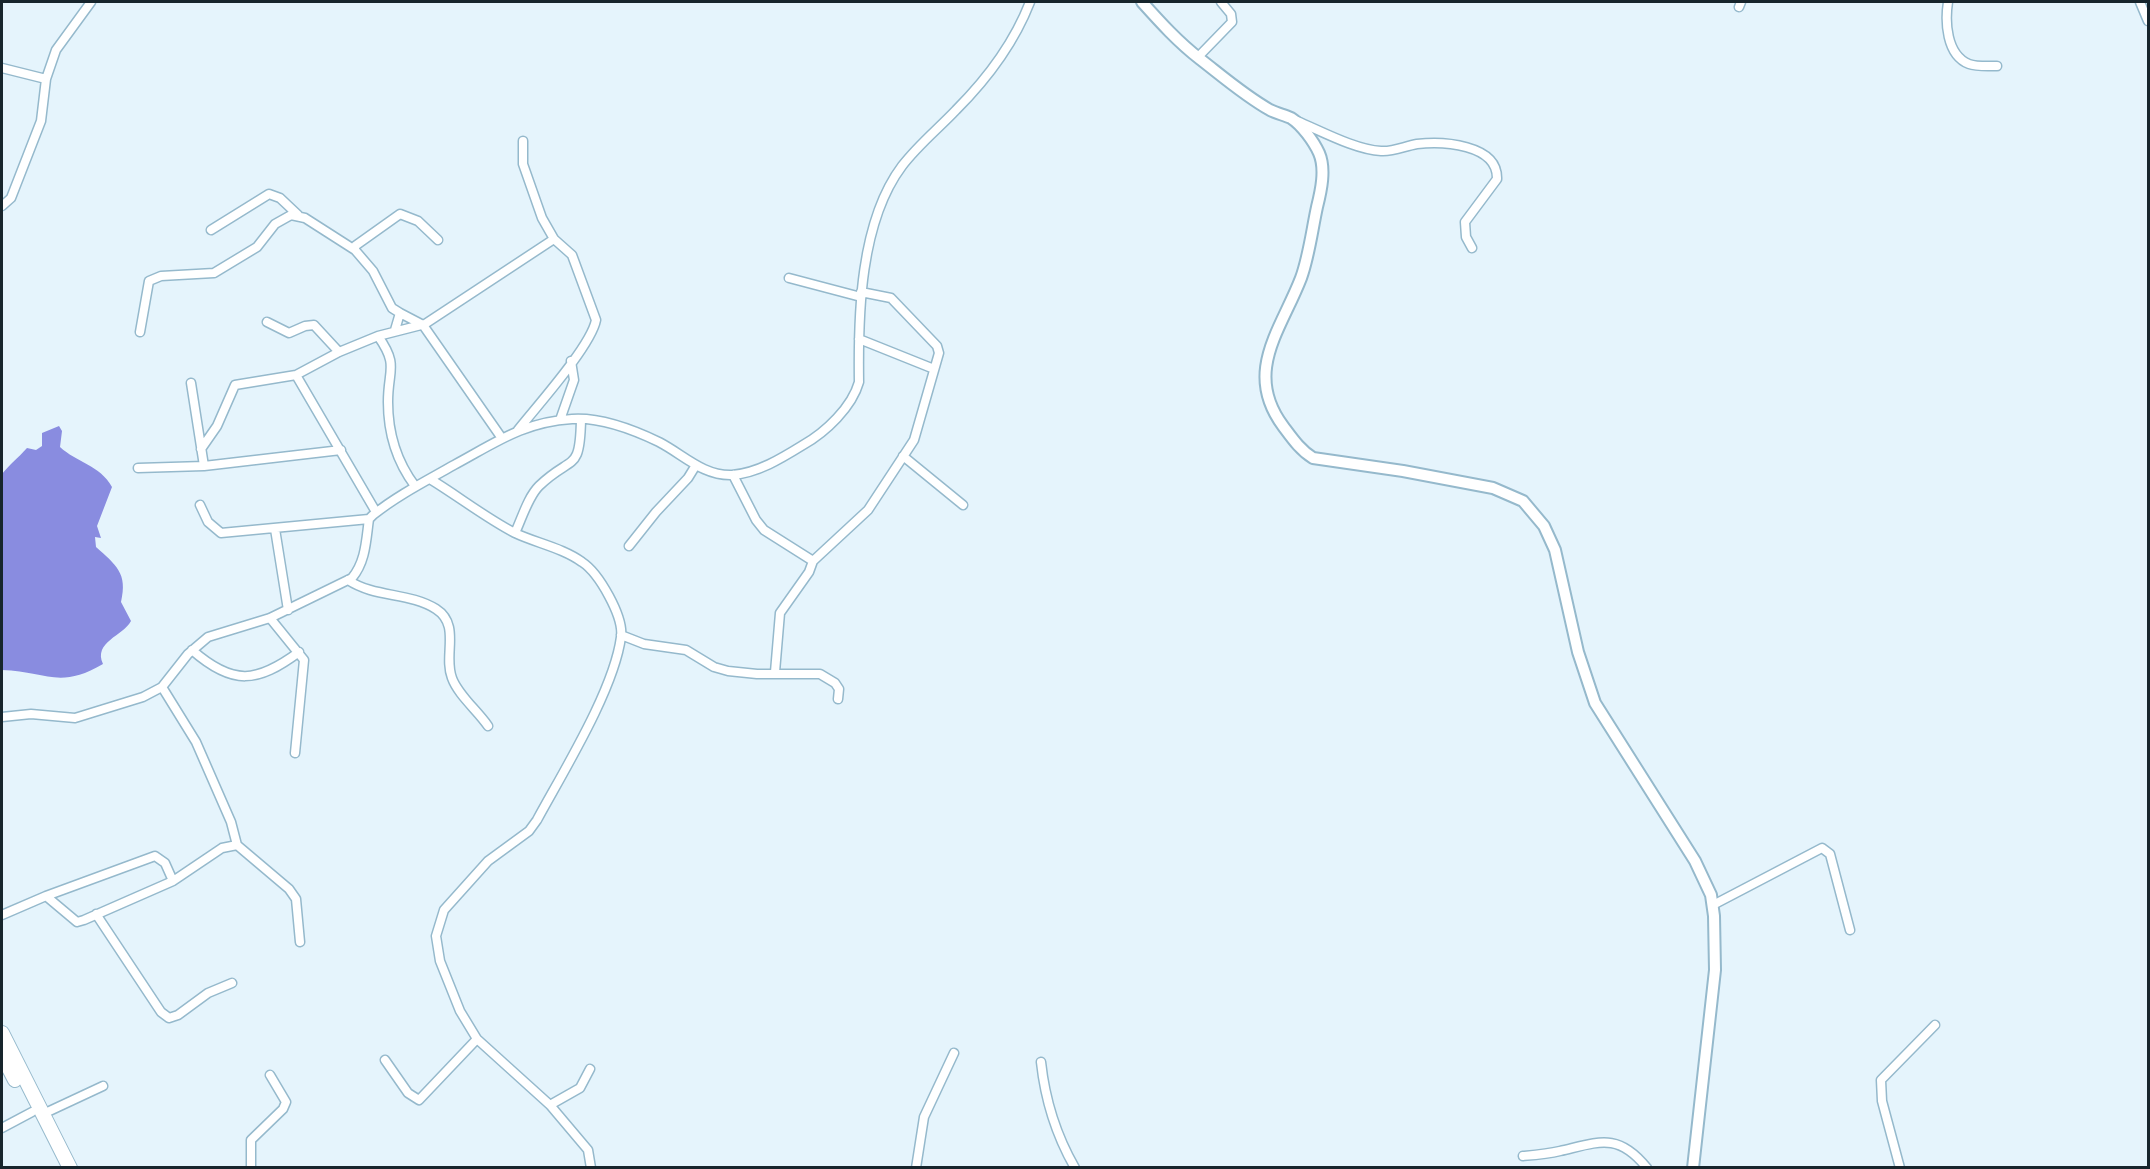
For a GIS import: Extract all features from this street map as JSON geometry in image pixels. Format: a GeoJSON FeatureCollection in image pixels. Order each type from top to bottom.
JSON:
{"type":"FeatureCollection","features":[{"type":"Feature","properties":{"kind":"highway"},"geometry":{"type":"LineString","coordinates":[[2,1033],[60,1167]]}},
{"type":"Feature","properties":{"kind":"highway"},"geometry":{"type":"LineString","coordinates":[[2,1055],[37,1113]]}},
{"type":"Feature","properties":{"kind":"highway"},"geometry":{"type":"LineString","coordinates":[[49,1138],[70,1167]]}},
{"type":"Feature","properties":{"kind":"street"},"geometry":{"type":"LineString","coordinates":[[2,206],[12,194],[41,121],[46,79],[61,40],[91,2]]}},
{"type":"Feature","properties":{"kind":"street"},"geometry":{"type":"LineString","coordinates":[[2,717],[31,714],[75,718],[125,704],[162,687],[192,650],[208,637],[270,618],[348,580],[359,569],[369,519],[376,512],[415,486],[501,437],[518,430],[560,420],[581,419],[628,429],[660,443],[712,473],[734,475],[776,461],[810,441],[850,402],[859,382],[861,294],[882,200],[902,166],[957,110],[1004,53],[1022,22],[1030,2]]}},
{"type":"Feature","properties":{"kind":"street"},"geometry":{"type":"LineString","coordinates":[[1142,2],[1167,30],[1198,57],[1270,110],[1380,151],[1437,144],[1468,147],[1484,155],[1495,168],[1497,179],[1465,222],[1466,237],[1472,248]]}},
{"type":"Feature","properties":{"kind":"street"},"geometry":{"type":"LineString","coordinates":[[1198,57],[1232,22],[1231,14],[1221,2]]}},
{"type":"Feature","properties":{"kind":"street"},"geometry":{"type":"LineString","coordinates":[[1948,2],[1946,27],[1959,56],[1969,64],[1997,66]]}},
{"type":"Feature","properties":{"kind":"street"},"geometry":{"type":"LineString","coordinates":[[2140,2],[2148,21]]}},
{"type":"Feature","properties":{"kind":"street"},"geometry":{"type":"LineString","coordinates":[[2,68],[46,79]]}},
{"type":"Feature","properties":{"kind":"street"},"geometry":{"type":"LineString","coordinates":[[1292,119],[1320,154],[1323,173],[1302,276],[1272,343],[1265,369],[1264,387],[1269,403],[1300,448],[1313,458],[1403,471],[1493,488],[1513,496],[1534,511],[1544,526],[1555,550],[1578,652],[1595,703],[1695,861],[1704,877],[1713,905],[1714,978],[1693,1167]]}},
{"type":"Feature","properties":{"kind":"street"},"geometry":{"type":"LineString","coordinates":[[518,430],[594,329],[596,314],[572,255],[554,239],[542,218],[523,164],[523,141]]}},
{"type":"Feature","properties":{"kind":"street"},"geometry":{"type":"LineString","coordinates":[[211,230],[269,194],[280,198],[298,215],[356,250],[373,271],[392,308],[423,325],[501,437]]}},
{"type":"Feature","properties":{"kind":"street"},"geometry":{"type":"LineString","coordinates":[[356,250],[357,243],[400,214],[418,221],[438,240]]}},
{"type":"Feature","properties":{"kind":"street"},"geometry":{"type":"LineString","coordinates":[[140,332],[147,285],[151,279],[161,276],[214,273],[257,247],[275,224],[285,216],[298,215]]}},
{"type":"Feature","properties":{"kind":"street"},"geometry":{"type":"LineString","coordinates":[[201,449],[217,426],[232,387],[296,375],[339,352],[378,336],[423,325],[554,239]]}},
{"type":"Feature","properties":{"kind":"street"},"geometry":{"type":"LineString","coordinates":[[776,672],[780,613],[809,573],[813,561],[868,510],[917,434],[939,353],[937,346],[896,301],[789,278]]}},
{"type":"Feature","properties":{"kind":"street"},"geometry":{"type":"LineString","coordinates":[[395,330],[400,313]]}},
{"type":"Feature","properties":{"kind":"street"},"geometry":{"type":"LineString","coordinates":[[267,322],[290,333],[305,326],[314,325],[339,352]]}},
{"type":"Feature","properties":{"kind":"street"},"geometry":{"type":"LineString","coordinates":[[378,336],[392,360],[388,406],[398,460],[415,486]]}},
{"type":"Feature","properties":{"kind":"street"},"geometry":{"type":"LineString","coordinates":[[859,339],[934,369]]}},
{"type":"Feature","properties":{"kind":"street"},"geometry":{"type":"LineString","coordinates":[[560,420],[574,380],[571,361]]}},
{"type":"Feature","properties":{"kind":"street"},"geometry":{"type":"LineString","coordinates":[[296,375],[342,450],[376,512]]}},
{"type":"Feature","properties":{"kind":"street"},"geometry":{"type":"LineString","coordinates":[[191,383],[204,466]]}},
{"type":"Feature","properties":{"kind":"street"},"geometry":{"type":"LineString","coordinates":[[515,532],[538,487],[566,467],[579,453],[581,419]]}},
{"type":"Feature","properties":{"kind":"street"},"geometry":{"type":"LineString","coordinates":[[138,468],[204,466],[342,450]]}},
{"type":"Feature","properties":{"kind":"street"},"geometry":{"type":"LineString","coordinates":[[903,456],[963,505]]}},
{"type":"Feature","properties":{"kind":"street"},"geometry":{"type":"LineString","coordinates":[[629,546],[656,512],[688,478],[696,465]]}},
{"type":"Feature","properties":{"kind":"street"},"geometry":{"type":"LineString","coordinates":[[734,475],[756,520],[764,530],[813,561]]}},
{"type":"Feature","properties":{"kind":"street"},"geometry":{"type":"LineString","coordinates":[[430,478],[515,532],[582,561],[600,580],[613,607],[621,635],[597,707],[537,820],[529,831],[488,861],[444,910],[436,936],[440,961],[460,1011],[477,1039],[550,1105],[588,1150],[591,1167]]}},
{"type":"Feature","properties":{"kind":"street"},"geometry":{"type":"LineString","coordinates":[[200,505],[208,522],[221,534],[369,519]]}},
{"type":"Feature","properties":{"kind":"street"},"geometry":{"type":"LineString","coordinates":[[275,529],[288,610]]}},
{"type":"Feature","properties":{"kind":"street"},"geometry":{"type":"LineString","coordinates":[[348,580],[365,590],[425,604],[443,615],[450,628],[449,657],[452,679],[488,726]]}},
{"type":"Feature","properties":{"kind":"street"},"geometry":{"type":"LineString","coordinates":[[270,618],[304,660],[295,753]]}},
{"type":"Feature","properties":{"kind":"street"},"geometry":{"type":"LineString","coordinates":[[621,635],[645,644],[686,650],[714,667],[728,671],[757,674],[776,672],[820,674],[835,683],[838,688],[838,699]]}},
{"type":"Feature","properties":{"kind":"street"},"geometry":{"type":"LineString","coordinates":[[192,650],[223,673],[253,675],[271,672],[299,652]]}},
{"type":"Feature","properties":{"kind":"street"},"geometry":{"type":"LineString","coordinates":[[162,687],[196,742],[231,822],[237,844],[289,889],[296,899],[300,942]]}},
{"type":"Feature","properties":{"kind":"street"},"geometry":{"type":"LineString","coordinates":[[46,896],[76,922],[173,881],[222,848],[237,844]]}},
{"type":"Feature","properties":{"kind":"street"},"geometry":{"type":"LineString","coordinates":[[1713,905],[1822,848],[1830,854],[1850,930]]}},
{"type":"Feature","properties":{"kind":"street"},"geometry":{"type":"LineString","coordinates":[[2,915],[46,896],[155,856],[165,863],[173,881]]}},
{"type":"Feature","properties":{"kind":"street"},"geometry":{"type":"LineString","coordinates":[[96,914],[161,1012],[169,1018],[178,1015],[208,993],[232,983]]}},
{"type":"Feature","properties":{"kind":"street"},"geometry":{"type":"LineString","coordinates":[[1900,1167],[1882,1101],[1881,1080],[1935,1025]]}},
{"type":"Feature","properties":{"kind":"street"},"geometry":{"type":"LineString","coordinates":[[385,1060],[408,1093],[419,1100],[477,1039]]}},
{"type":"Feature","properties":{"kind":"street"},"geometry":{"type":"LineString","coordinates":[[916,1167],[924,1117],[954,1053]]}},
{"type":"Feature","properties":{"kind":"street"},"geometry":{"type":"LineString","coordinates":[[1041,1062],[1049,1107],[1061,1142],[1075,1167]]}},
{"type":"Feature","properties":{"kind":"street"},"geometry":{"type":"LineString","coordinates":[[550,1105],[580,1088],[590,1069]]}},
{"type":"Feature","properties":{"kind":"street"},"geometry":{"type":"LineString","coordinates":[[250,1167],[251,1140],[283,1109],[286,1102],[270,1075]]}},
{"type":"Feature","properties":{"kind":"street"},"geometry":{"type":"LineString","coordinates":[[2,1128],[103,1086]]}},
{"type":"Feature","properties":{"kind":"street"},"geometry":{"type":"LineString","coordinates":[[1523,1156],[1560,1151],[1586,1143],[1614,1142],[1637,1155],[1647,1167]]}},
{"type":"Feature","properties":{"kind":"water"},"geometry":{"type":"Polygon","coordinates":[[[59,426],[62,431],[60,447],[101,474],[112,487],[97,526],[101,538],[95,537],[96,547],[119,570],[123,584],[121,602],[131,621],[105,645],[101,656],[103,664],[88,672],[63,678],[2,670],[2,474],[27,448],[36,450],[42,446],[42,433],[59,426]]]}}]}
